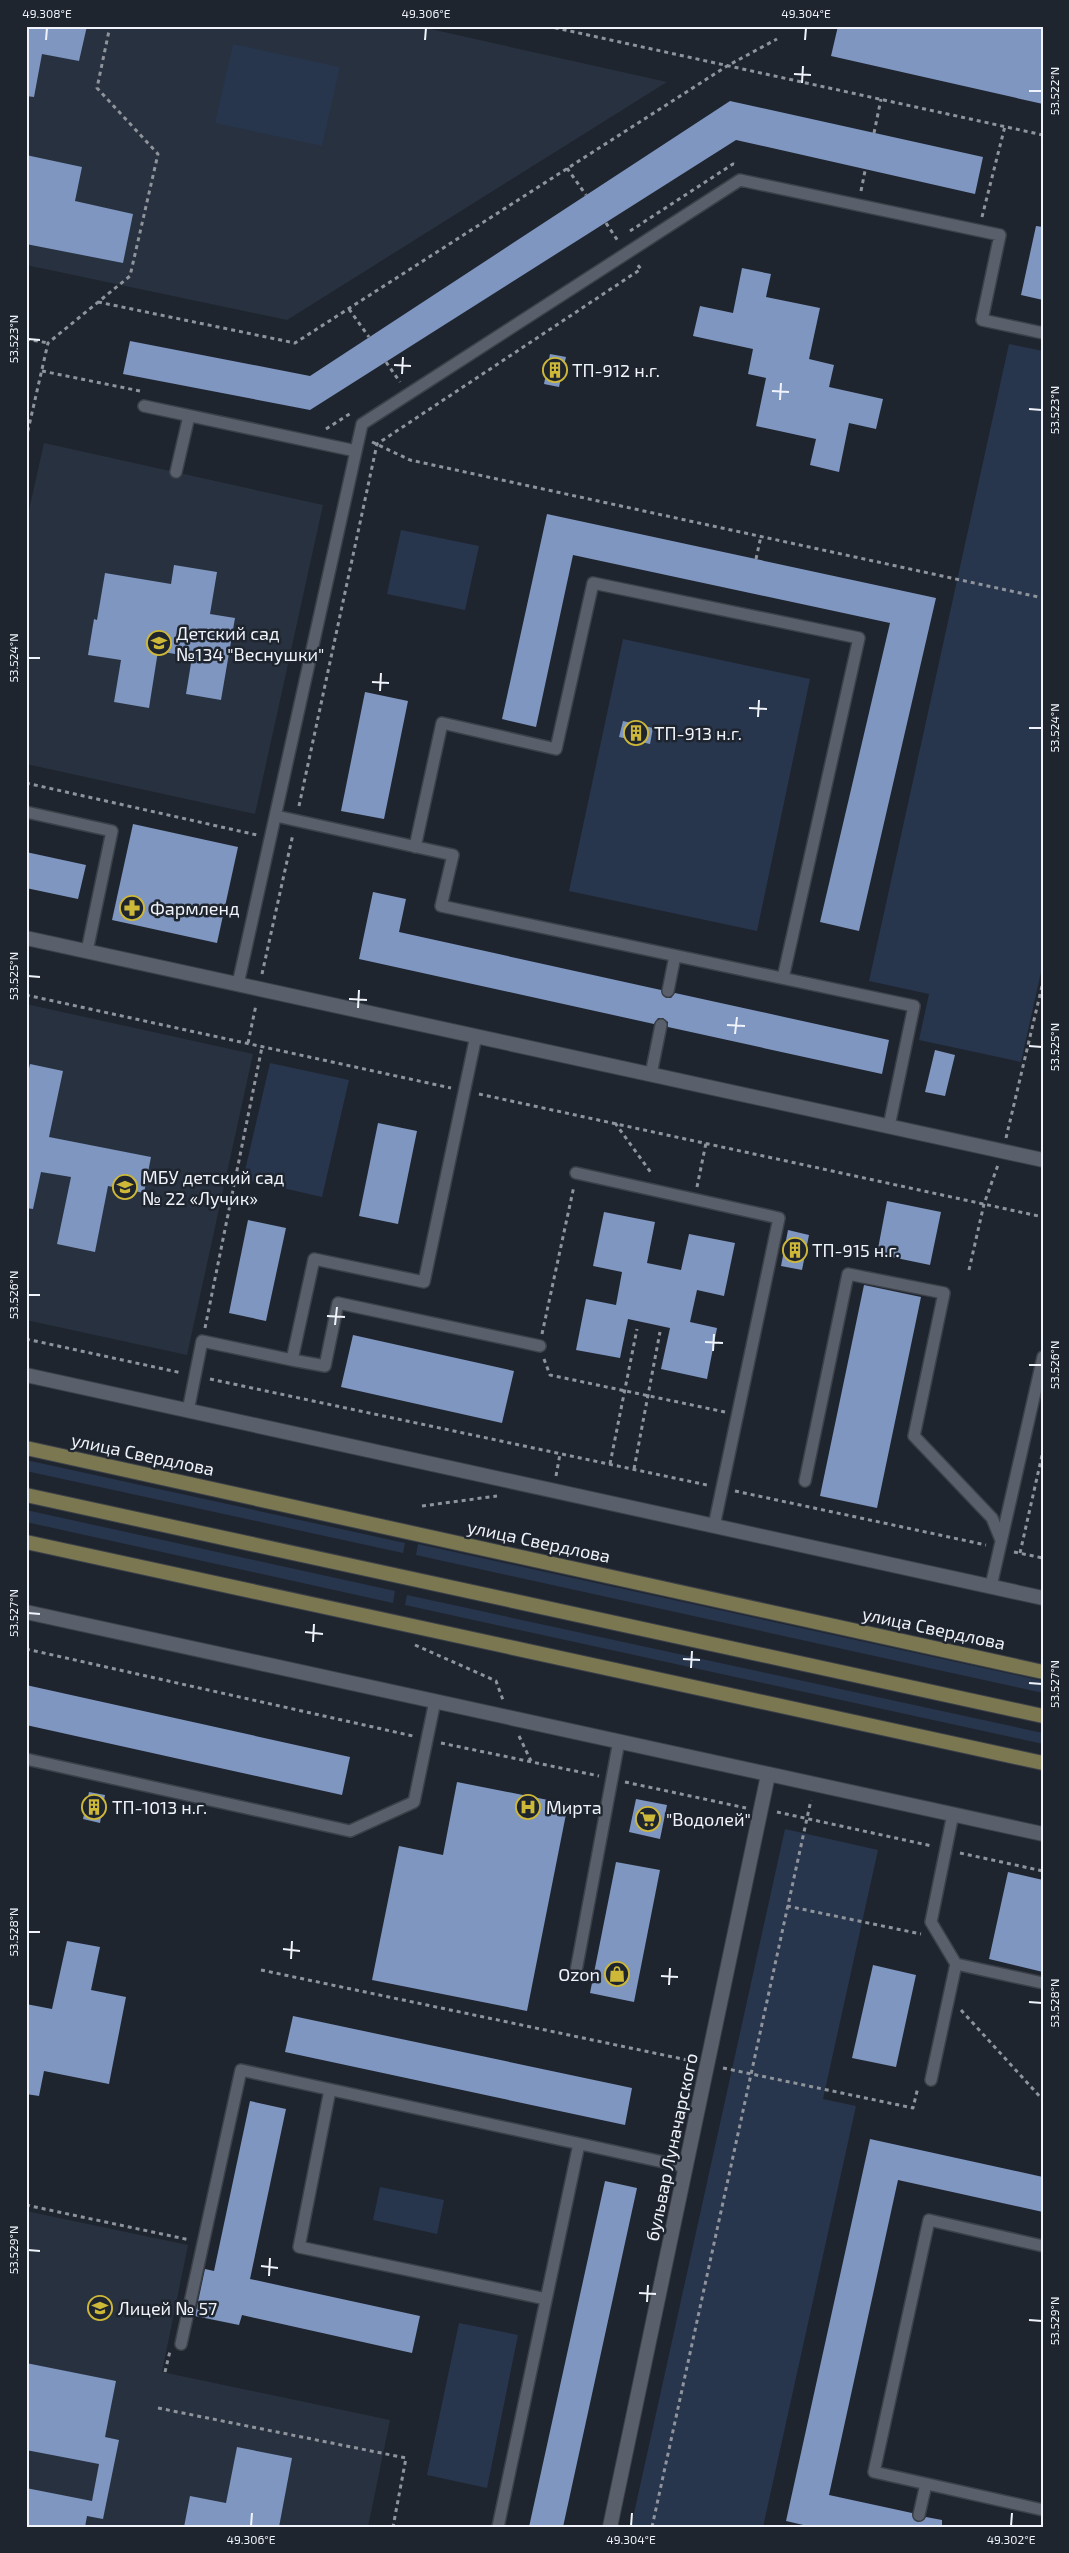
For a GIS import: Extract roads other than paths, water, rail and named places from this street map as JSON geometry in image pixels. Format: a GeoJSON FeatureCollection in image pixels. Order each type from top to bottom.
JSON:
{"type":"FeatureCollection","features":[{"type":"Feature","properties":{"kind":"main road","name":"улица Свердлова"},"geometry":{"type":"LineString","coordinates":[[26,1448],[1043,1672]]}},
{"type":"Feature","properties":{"kind":"main road"},"geometry":{"type":"LineString","coordinates":[[26,1495],[1043,1716]]}},
{"type":"Feature","properties":{"kind":"main road"},"geometry":{"type":"LineString","coordinates":[[26,1542],[1043,1762]]}},
{"type":"Feature","properties":{"kind":"street"},"geometry":{"type":"LineString","coordinates":[[26,938],[1042,1158]]}},
{"type":"Feature","properties":{"kind":"street"},"geometry":{"type":"LineString","coordinates":[[26,1375],[1043,1598]]}},
{"type":"Feature","properties":{"kind":"street"},"geometry":{"type":"LineString","coordinates":[[26,1612],[1043,1834]]}},
{"type":"Feature","properties":{"kind":"street","name":"бульвар Луначарского"},"geometry":{"type":"LineString","coordinates":[[610,2527],[768,1775]]}},
{"type":"Feature","properties":{"kind":"lane"},"geometry":{"type":"LineString","coordinates":[[238,984],[362,424],[740,180],[1000,235],[982,320],[1043,333]]}},
{"type":"Feature","properties":{"kind":"lane"},"geometry":{"type":"LineString","coordinates":[[144,406],[356,450]]}},
{"type":"Feature","properties":{"kind":"lane"},"geometry":{"type":"LineString","coordinates":[[176,472],[189,416]]}},
{"type":"Feature","properties":{"kind":"lane"},"geometry":{"type":"LineString","coordinates":[[415,847],[442,724],[556,749],[592,583],[858,638],[783,978]]}},
{"type":"Feature","properties":{"kind":"lane"},"geometry":{"type":"LineString","coordinates":[[26,812],[112,831],[87,951]]}},
{"type":"Feature","properties":{"kind":"lane"},"geometry":{"type":"LineString","coordinates":[[276,816],[453,856],[441,906],[914,1006],[889,1126]]}},
{"type":"Feature","properties":{"kind":"lane"},"geometry":{"type":"LineString","coordinates":[[668,992],[675,956]]}},
{"type":"Feature","properties":{"kind":"lane"},"geometry":{"type":"LineString","coordinates":[[651,1074],[661,1025]]}},
{"type":"Feature","properties":{"kind":"lane"},"geometry":{"type":"LineString","coordinates":[[292,1360],[314,1259],[424,1282],[476,1036]]}},
{"type":"Feature","properties":{"kind":"lane"},"geometry":{"type":"LineString","coordinates":[[576,1173],[779,1218],[740,1415],[714,1526]]}},
{"type":"Feature","properties":{"kind":"lane"},"geometry":{"type":"LineString","coordinates":[[805,1481],[848,1274],[944,1293],[914,1436],[992,1518],[1000,1544]]}},
{"type":"Feature","properties":{"kind":"lane"},"geometry":{"type":"LineString","coordinates":[[188,1410],[202,1340],[325,1366],[338,1303],[540,1346]]}},
{"type":"Feature","properties":{"kind":"lane"},"geometry":{"type":"LineString","coordinates":[[991,1586],[1043,1357]]}},
{"type":"Feature","properties":{"kind":"lane"},"geometry":{"type":"LineString","coordinates":[[26,1759],[350,1831],[414,1802],[435,1701]]}},
{"type":"Feature","properties":{"kind":"lane"},"geometry":{"type":"LineString","coordinates":[[576,1971],[618,1741]]}},
{"type":"Feature","properties":{"kind":"lane"},"geometry":{"type":"LineString","coordinates":[[926,2080],[956,1964],[931,1922],[953,1814]]}},
{"type":"Feature","properties":{"kind":"lane"},"geometry":{"type":"LineString","coordinates":[[956,1964],[1043,1983]]}},
{"type":"Feature","properties":{"kind":"lane"},"geometry":{"type":"LineString","coordinates":[[176,2343],[241,2070],[686,2167]]}},
{"type":"Feature","properties":{"kind":"lane"},"geometry":{"type":"LineString","coordinates":[[330,2090],[299,2247],[546,2300]]}},
{"type":"Feature","properties":{"kind":"lane"},"geometry":{"type":"LineString","coordinates":[[498,2527],[579,2144]]}},
{"type":"Feature","properties":{"kind":"lane"},"geometry":{"type":"LineString","coordinates":[[1043,2246],[929,2220],[874,2472],[1043,2510]]}},
{"type":"Feature","properties":{"kind":"lane"},"geometry":{"type":"LineString","coordinates":[[919,2515],[926,2484]]}},
{"type":"Feature","properties":{"kind":"place","name":"ТП-912 н.г."},"geometry":{"type":"Point","coordinates":[555,370]}},
{"type":"Feature","properties":{"kind":"place","name":"Детский сад №134 \"Веснушки\""},"geometry":{"type":"Point","coordinates":[159,643]}},
{"type":"Feature","properties":{"kind":"place","name":"ТП-913 н.г."},"geometry":{"type":"Point","coordinates":[636,733]}},
{"type":"Feature","properties":{"kind":"place","name":"Фармленд"},"geometry":{"type":"Point","coordinates":[132,908]}},
{"type":"Feature","properties":{"kind":"place","name":"МБУ детский сад № 22 «Лучик»"},"geometry":{"type":"Point","coordinates":[125,1187]}},
{"type":"Feature","properties":{"kind":"place","name":"ТП-915 н.г."},"geometry":{"type":"Point","coordinates":[795,1250]}},
{"type":"Feature","properties":{"kind":"place","name":"ТП-1013 н.г."},"geometry":{"type":"Point","coordinates":[94,1807]}},
{"type":"Feature","properties":{"kind":"place","name":"Мирта"},"geometry":{"type":"Point","coordinates":[528,1807]}},
{"type":"Feature","properties":{"kind":"place","name":"\"Водолей\""},"geometry":{"type":"Point","coordinates":[648,1819]}},
{"type":"Feature","properties":{"kind":"place","name":"Ozon"},"geometry":{"type":"Point","coordinates":[617,1974]}},
{"type":"Feature","properties":{"kind":"place","name":"Лицей № 57"},"geometry":{"type":"Point","coordinates":[100,2308]}}]}
